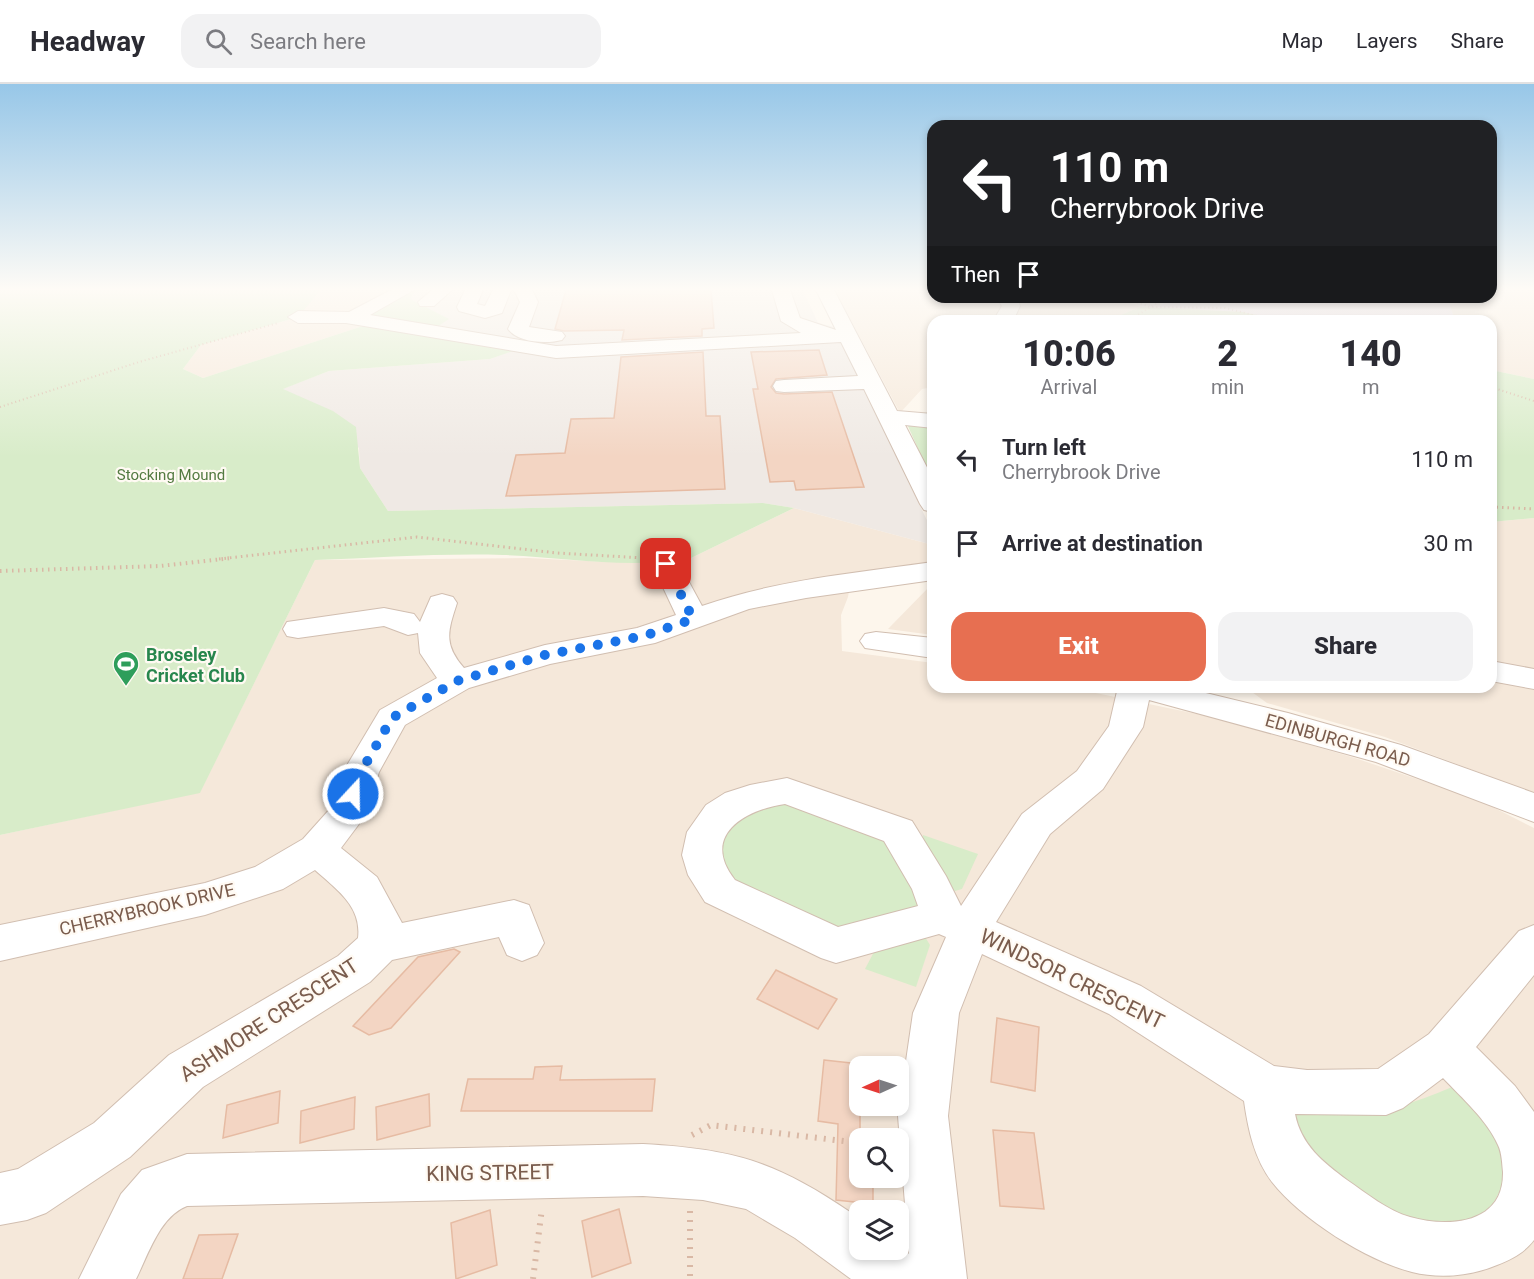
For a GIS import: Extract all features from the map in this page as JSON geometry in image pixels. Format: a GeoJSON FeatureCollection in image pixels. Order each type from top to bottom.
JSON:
{"type":"FeatureCollection","features":[{"type":"Feature","properties":{"kind":"street"},"geometry":{"type":"LineString","coordinates":[[519,346],[556,352],[671,346]]}},
{"type":"Feature","properties":{"kind":"street"},"geometry":{"type":"LineString","coordinates":[[855,346],[927,492]]}},
{"type":"Feature","properties":{"kind":"street"},"geometry":{"type":"LineString","coordinates":[[784,386],[873,382]]}},
{"type":"Feature","properties":{"kind":"street"},"geometry":{"type":"LineString","coordinates":[[890,417],[927,420]]}},
{"type":"Feature","properties":{"kind":"street"},"geometry":{"type":"LineString","coordinates":[[666,564],[693,619]]}},
{"type":"Feature","properties":{"kind":"street","name":"CHERRYBROOK DRIVE"},"geometry":{"type":"LineString","coordinates":[[0,943],[205,899],[269,878],[317,850],[346,816],[361,772],[392,718],[457,681],[545,655],[644,636],[742,602],[811,599],[927,572]]}},
{"type":"Feature","properties":{"kind":"street"},"geometry":{"type":"LineString","coordinates":[[298,629],[384,617],[420,621],[431,637],[438,658],[457,681]]}},
{"type":"Feature","properties":{"kind":"street"},"geometry":{"type":"LineString","coordinates":[[876,641],[927,647]]}},
{"type":"Feature","properties":{"kind":"street"},"geometry":{"type":"LineString","coordinates":[[1497,672],[1534,679]]}},
{"type":"Feature","properties":{"kind":"street"},"geometry":{"type":"LineString","coordinates":[[939,1279],[923,1116],[936,1012],[956,922],[1036,824],[1090,780],[1126,727],[1134,693]]}},
{"type":"Feature","properties":{"kind":"street","name":"EDINBURGH ROAD"},"geometry":{"type":"LineString","coordinates":[[1183,693],[1245,701],[1302,727],[1426,766],[1534,808]]}},
{"type":"Feature","properties":{"kind":"street"},"geometry":{"type":"LineString","coordinates":[[787,791],[898,831],[956,922],[836,945],[720,891],[708,875],[702,855],[706,831],[719,815],[738,803],[763,794],[787,791]]}},
{"type":"Feature","properties":{"kind":"street"},"geometry":{"type":"LineString","coordinates":[[317,850],[363,888],[381,924],[379,945],[514,917],[522,943]]}},
{"type":"Feature","properties":{"kind":"street","name":"WINDSOR CRESCENT"},"geometry":{"type":"LineString","coordinates":[[956,922],[1125,1000],[1266,1088],[1306,1093],[1386,1092],[1446,1049],[1534,943]]}},
{"type":"Feature","properties":{"kind":"street","name":"ASHMORE CRESCENT"},"geometry":{"type":"LineString","coordinates":[[0,1199],[27,1194],[112,1140],[186,1071],[354,969],[379,945]]}},
{"type":"Feature","properties":{"kind":"street"},"geometry":{"type":"LineString","coordinates":[[1266,1088],[1279,1147],[1307,1183],[1379,1230],[1412,1245],[1448,1249],[1475,1245],[1504,1233],[1524,1207],[1531,1174],[1522,1140],[1498,1102],[1446,1049]]}},
{"type":"Feature","properties":{"kind":"street","name":"KING STREET"},"geometry":{"type":"LineString","coordinates":[[107,1279],[140,1213],[161,1189],[187,1180],[546,1172],[676,1172],[716,1175],[761,1188],[804,1212],[897,1279]]}},
{"type":"Feature","properties":{"kind":"path"},"geometry":{"type":"LineString","coordinates":[[0,407],[196,346]]}},
{"type":"Feature","properties":{"kind":"path"},"geometry":{"type":"LineString","coordinates":[[1497,389],[1534,400]]}},
{"type":"Feature","properties":{"kind":"path"},"geometry":{"type":"LineString","coordinates":[[1497,507],[1534,509]]}},
{"type":"Feature","properties":{"kind":"path"},"geometry":{"type":"LineString","coordinates":[[0,572],[160,566],[417,537],[557,553],[647,558],[666,564]]}},
{"type":"Feature","properties":{"kind":"path"},"geometry":{"type":"LineString","coordinates":[[690,1279],[673,1147],[711,1125],[849,1142]]}},
{"type":"Feature","properties":{"kind":"path"},"geometry":{"type":"LineString","coordinates":[[533,1279],[546,1172]]}},
{"type":"Feature","properties":{"kind":"shaded area"},"geometry":{"type":"Polygon","coordinates":[[[200,346],[302,346],[203,378],[183,369],[200,346]]]}},
{"type":"Feature","properties":{"kind":"shaded area"},"geometry":{"type":"Polygon","coordinates":[[[490,346],[844,346],[927,520],[927,543],[794,508],[763,503],[388,511],[360,468],[359,448],[282,389],[329,371],[490,359],[514,350],[490,346]]]}},
{"type":"Feature","properties":{"kind":"shaded area"},"geometry":{"type":"Polygon","coordinates":[[[864,346],[927,346],[927,388],[922,389],[900,413],[864,346]]]}},
{"type":"Feature","properties":{"kind":"shaded area"},"geometry":{"type":"Polygon","coordinates":[[[1497,346],[1534,346],[1534,379],[1497,371],[1497,346]]]}},
{"type":"Feature","properties":{"kind":"shaded area"},"geometry":{"type":"Polygon","coordinates":[[[794,508],[927,543],[927,562],[851,578],[848,597],[841,615],[842,651],[927,662],[927,693],[1096,693],[1221,719],[1355,758],[1479,800],[1534,828],[1534,1279],[0,1279],[0,835],[200,792],[315,560],[528,558],[608,562],[676,561],[691,558],[794,508]]]}},
{"type":"Feature","properties":{"kind":"shaded area"},"geometry":{"type":"Polygon","coordinates":[[[1534,518],[1534,669],[1497,662],[1497,521],[1534,518]]]}},
{"type":"Feature","properties":{"kind":"shaded area"},"geometry":{"type":"Polygon","coordinates":[[[927,589],[927,634],[888,629],[927,589]]]}},
{"type":"Feature","properties":{"kind":"shaded area"},"geometry":{"type":"Polygon","coordinates":[[[1497,682],[1534,690],[1534,793],[1385,737],[1267,703],[1253,693],[1497,693],[1497,682]]]}},
{"type":"Feature","properties":{"kind":"green space","name":"Stocking Mound"},"geometry":{"type":"Polygon","coordinates":[[[0,346],[200,346],[183,369],[203,378],[302,346],[491,346],[516,350],[490,359],[329,371],[283,389],[333,411],[356,427],[360,468],[388,511],[763,503],[794,508],[691,558],[668,561],[621,563],[480,555],[315,560],[200,793],[0,835],[0,346]]]}},
{"type":"Feature","properties":{"kind":"green space"},"geometry":{"type":"Polygon","coordinates":[[[1497,371],[1534,379],[1534,518],[1497,521],[1497,371]]]}},
{"type":"Feature","properties":{"kind":"green space"},"geometry":{"type":"Polygon","coordinates":[[[907,424],[927,428],[927,469],[907,424]]]}},
{"type":"Feature","properties":{"kind":"green space"},"geometry":{"type":"Polygon","coordinates":[[[794,804],[888,842],[924,904],[837,931],[728,879],[717,846],[729,825],[767,806],[794,804]]]}},
{"type":"Feature","properties":{"kind":"green space"},"geometry":{"type":"Polygon","coordinates":[[[923,835],[978,854],[962,889],[955,891],[947,886],[922,840],[923,835]]]}},
{"type":"Feature","properties":{"kind":"green space"},"geometry":{"type":"Polygon","coordinates":[[[925,937],[930,945],[916,987],[865,969],[876,948],[925,937]]]}},
{"type":"Feature","properties":{"kind":"green space"},"geometry":{"type":"Polygon","coordinates":[[[1457,1085],[1474,1096],[1501,1150],[1503,1185],[1487,1215],[1444,1228],[1391,1219],[1312,1166],[1289,1115],[1304,1113],[1349,1115],[1377,1112],[1417,1101],[1457,1085]]]}},
{"type":"Feature","properties":{"kind":"building"},"geometry":{"type":"Polygon","coordinates":[[[819,350],[827,375],[776,379],[771,387],[776,393],[784,394],[832,392],[864,487],[796,490],[794,481],[770,482],[753,389],[758,389],[751,352],[819,350]]]}},
{"type":"Feature","properties":{"kind":"building"},"geometry":{"type":"Polygon","coordinates":[[[703,352],[706,416],[720,416],[725,489],[506,496],[516,455],[565,453],[571,419],[614,418],[621,357],[703,352]]]}},
{"type":"Feature","properties":{"kind":"building"},"geometry":{"type":"Polygon","coordinates":[[[454,949],[460,952],[391,1028],[369,1035],[353,1026],[418,957],[454,949]]]}},
{"type":"Feature","properties":{"kind":"building"},"geometry":{"type":"Polygon","coordinates":[[[776,970],[837,999],[818,1029],[757,999],[776,970]]]}},
{"type":"Feature","properties":{"kind":"building"},"geometry":{"type":"Polygon","coordinates":[[[997,1018],[1039,1027],[1035,1091],[991,1082],[997,1018]]]}},
{"type":"Feature","properties":{"kind":"building"},"geometry":{"type":"Polygon","coordinates":[[[824,1060],[849,1063],[849,1116],[860,1116],[860,1128],[849,1128],[849,1188],[873,1188],[873,1200],[836,1200],[838,1124],[818,1121],[824,1060]]]}},
{"type":"Feature","properties":{"kind":"building"},"geometry":{"type":"Polygon","coordinates":[[[562,1066],[560,1080],[655,1079],[652,1111],[461,1111],[468,1079],[533,1079],[535,1067],[562,1066]]]}},
{"type":"Feature","properties":{"kind":"building"},"geometry":{"type":"Polygon","coordinates":[[[280,1091],[278,1123],[223,1138],[227,1105],[280,1091]]]}},
{"type":"Feature","properties":{"kind":"building"},"geometry":{"type":"Polygon","coordinates":[[[429,1094],[430,1126],[377,1140],[376,1107],[429,1094]]]}},
{"type":"Feature","properties":{"kind":"building"},"geometry":{"type":"Polygon","coordinates":[[[355,1097],[354,1129],[300,1143],[301,1111],[355,1097]]]}},
{"type":"Feature","properties":{"kind":"building"},"geometry":{"type":"Polygon","coordinates":[[[993,1130],[1034,1133],[1044,1209],[1000,1206],[993,1130]]]}},
{"type":"Feature","properties":{"kind":"building"},"geometry":{"type":"Polygon","coordinates":[[[619,1209],[631,1263],[592,1277],[582,1221],[619,1209]]]}},
{"type":"Feature","properties":{"kind":"building"},"geometry":{"type":"Polygon","coordinates":[[[490,1210],[497,1265],[456,1279],[451,1223],[490,1210]]]}},
{"type":"Feature","properties":{"kind":"building"},"geometry":{"type":"Polygon","coordinates":[[[238,1234],[222,1279],[183,1279],[199,1235],[238,1234]]]}},
{"type":"Feature","properties":{"kind":"place","name":"Broseley Cricket Club"},"geometry":{"type":"Point","coordinates":[126,687]}},
{"type":"Feature","properties":{"kind":"route"},"geometry":{"type":"LineString","coordinates":[[353,794],[361,772],[392,718],[457,681],[545,655],[644,636],[693,619],[666,564]]}}]}
